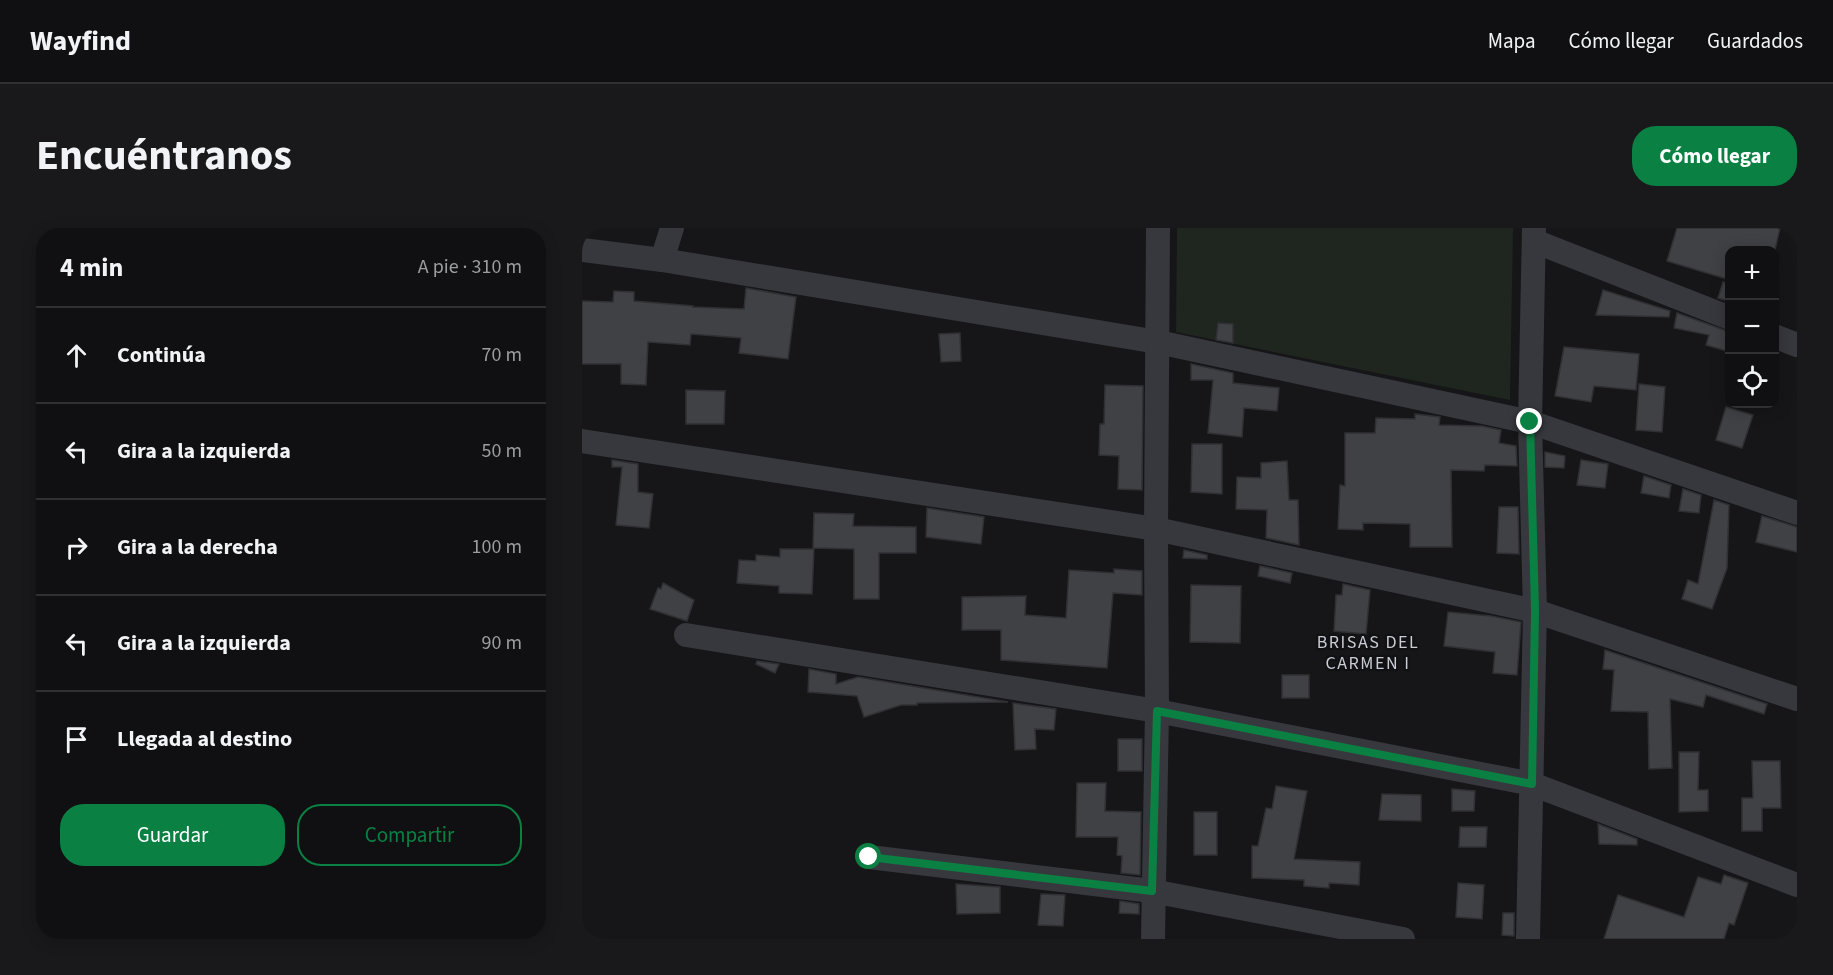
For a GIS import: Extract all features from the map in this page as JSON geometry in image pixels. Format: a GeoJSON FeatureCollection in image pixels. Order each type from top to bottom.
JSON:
{"type":"FeatureCollection","features":[{"type":"Feature","properties":{"kind":"street"},"geometry":{"type":"LineString","coordinates":[[662,260],[672,228]]}},
{"type":"Feature","properties":{"kind":"street"},"geometry":{"type":"LineString","coordinates":[[1152,939],[1157,711],[1158,228]]}},
{"type":"Feature","properties":{"kind":"street"},"geometry":{"type":"LineString","coordinates":[[1528,939],[1535,611],[1530,422],[1534,235],[1725,316]]}},
{"type":"Feature","properties":{"kind":"street"},"geometry":{"type":"LineString","coordinates":[[582,249],[662,260],[1158,342],[1530,422],[1797,513]]}},
{"type":"Feature","properties":{"kind":"street"},"geometry":{"type":"LineString","coordinates":[[1779,338],[1797,345]]}},
{"type":"Feature","properties":{"kind":"street"},"geometry":{"type":"LineString","coordinates":[[583,444],[1156,529],[1535,611],[1797,699]]}},
{"type":"Feature","properties":{"kind":"street"},"geometry":{"type":"LineString","coordinates":[[686,635],[1157,711],[1532,784],[1797,885]]}},
{"type":"Feature","properties":{"kind":"street"},"geometry":{"type":"LineString","coordinates":[[869,857],[1152,891],[1403,939]]}},
{"type":"Feature","properties":{"kind":"shaded area"},"geometry":{"type":"Polygon","coordinates":[[[1177,228],[1513,228],[1510,400],[1176,332],[1177,228]]]}},
{"type":"Feature","properties":{"kind":"building"},"geometry":{"type":"Polygon","coordinates":[[[1677,228],[1780,228],[1776,246],[1725,246],[1725,278],[1667,261],[1677,228]]]}},
{"type":"Feature","properties":{"kind":"building"},"geometry":{"type":"Polygon","coordinates":[[[1723,282],[1725,282],[1725,300],[1718,298],[1723,282]]]}},
{"type":"Feature","properties":{"kind":"building"},"geometry":{"type":"Polygon","coordinates":[[[746,288],[796,297],[788,359],[739,353],[741,338],[691,334],[690,345],[648,342],[646,385],[621,384],[621,364],[582,364],[582,301],[613,302],[614,291],[634,292],[634,301],[744,309],[746,288]]]}},
{"type":"Feature","properties":{"kind":"building"},"geometry":{"type":"Polygon","coordinates":[[[1603,290],[1670,311],[1669,317],[1596,315],[1603,290]]]}},
{"type":"Feature","properties":{"kind":"building"},"geometry":{"type":"Polygon","coordinates":[[[1677,313],[1725,330],[1725,351],[1706,345],[1709,335],[1674,328],[1677,313]]]}},
{"type":"Feature","properties":{"kind":"building"},"geometry":{"type":"Polygon","coordinates":[[[1218,323],[1233,324],[1233,343],[1216,340],[1218,323]]]}},
{"type":"Feature","properties":{"kind":"building"},"geometry":{"type":"Polygon","coordinates":[[[960,333],[961,361],[941,362],[939,334],[960,333]]]}},
{"type":"Feature","properties":{"kind":"building"},"geometry":{"type":"Polygon","coordinates":[[[1564,347],[1639,354],[1636,390],[1594,386],[1591,402],[1555,396],[1564,347]]]}},
{"type":"Feature","properties":{"kind":"building"},"geometry":{"type":"Polygon","coordinates":[[[1191,364],[1233,373],[1233,383],[1279,388],[1277,411],[1244,408],[1242,437],[1208,433],[1213,380],[1191,380],[1191,364]]]}},
{"type":"Feature","properties":{"kind":"building"},"geometry":{"type":"Polygon","coordinates":[[[1639,384],[1665,387],[1662,432],[1636,430],[1639,384]]]}},
{"type":"Feature","properties":{"kind":"building"},"geometry":{"type":"Polygon","coordinates":[[[1105,385],[1143,386],[1142,490],[1118,489],[1119,456],[1099,455],[1100,424],[1104,424],[1105,385]]]}},
{"type":"Feature","properties":{"kind":"building"},"geometry":{"type":"Polygon","coordinates":[[[686,390],[725,391],[724,424],[686,424],[686,390]]]}},
{"type":"Feature","properties":{"kind":"building"},"geometry":{"type":"Polygon","coordinates":[[[1726,408],[1753,415],[1742,448],[1716,440],[1726,408]]]}},
{"type":"Feature","properties":{"kind":"building"},"geometry":{"type":"Polygon","coordinates":[[[1415,414],[1440,417],[1439,425],[1482,426],[1501,430],[1499,443],[1516,446],[1517,466],[1485,465],[1484,471],[1451,470],[1452,547],[1410,547],[1410,524],[1363,523],[1363,530],[1338,529],[1340,485],[1345,486],[1345,433],[1375,433],[1376,418],[1415,419],[1415,414]]]}},
{"type":"Feature","properties":{"kind":"building"},"geometry":{"type":"Polygon","coordinates":[[[1192,444],[1222,444],[1222,494],[1191,492],[1192,444]]]}},
{"type":"Feature","properties":{"kind":"building"},"geometry":{"type":"Polygon","coordinates":[[[1545,452],[1565,456],[1564,468],[1545,467],[1545,452]]]}},
{"type":"Feature","properties":{"kind":"building"},"geometry":{"type":"Polygon","coordinates":[[[612,460],[638,464],[638,492],[653,494],[649,528],[616,525],[622,467],[612,467],[612,460]]]}},
{"type":"Feature","properties":{"kind":"building"},"geometry":{"type":"Polygon","coordinates":[[[1581,460],[1608,464],[1605,488],[1577,485],[1581,460]]]}},
{"type":"Feature","properties":{"kind":"building"},"geometry":{"type":"Polygon","coordinates":[[[1287,461],[1289,500],[1298,500],[1299,545],[1266,538],[1267,510],[1236,509],[1237,477],[1261,478],[1261,463],[1287,461]]]}},
{"type":"Feature","properties":{"kind":"building"},"geometry":{"type":"Polygon","coordinates":[[[1644,476],[1671,485],[1669,498],[1641,493],[1644,476]]]}},
{"type":"Feature","properties":{"kind":"building"},"geometry":{"type":"Polygon","coordinates":[[[1683,489],[1701,495],[1699,513],[1679,511],[1683,489]]]}},
{"type":"Feature","properties":{"kind":"building"},"geometry":{"type":"Polygon","coordinates":[[[1714,500],[1729,505],[1727,568],[1712,609],[1682,599],[1688,580],[1698,584],[1714,500]]]}},
{"type":"Feature","properties":{"kind":"building"},"geometry":{"type":"Polygon","coordinates":[[[1499,507],[1518,507],[1519,554],[1497,553],[1499,507]]]}},
{"type":"Feature","properties":{"kind":"building"},"geometry":{"type":"Polygon","coordinates":[[[927,508],[984,517],[981,544],[926,537],[927,508]]]}},
{"type":"Feature","properties":{"kind":"building"},"geometry":{"type":"Polygon","coordinates":[[[814,513],[854,514],[853,526],[916,527],[916,553],[879,553],[879,599],[854,599],[854,549],[813,548],[814,513]]]}},
{"type":"Feature","properties":{"kind":"building"},"geometry":{"type":"Polygon","coordinates":[[[1762,516],[1797,527],[1797,552],[1756,542],[1762,516]]]}},
{"type":"Feature","properties":{"kind":"building"},"geometry":{"type":"Polygon","coordinates":[[[780,549],[814,549],[812,594],[779,593],[779,586],[737,583],[739,560],[756,561],[756,555],[780,557],[780,549]]]}},
{"type":"Feature","properties":{"kind":"building"},"geometry":{"type":"Polygon","coordinates":[[[1184,550],[1207,555],[1207,559],[1183,558],[1184,550]]]}},
{"type":"Feature","properties":{"kind":"building"},"geometry":{"type":"Polygon","coordinates":[[[1260,566],[1292,573],[1290,583],[1258,576],[1260,566]]]}},
{"type":"Feature","properties":{"kind":"building"},"geometry":{"type":"Polygon","coordinates":[[[1114,569],[1142,571],[1142,595],[1113,593],[1107,668],[1001,660],[1001,630],[962,630],[962,597],[1026,596],[1025,615],[1066,618],[1069,570],[1114,573],[1114,569]]]}},
{"type":"Feature","properties":{"kind":"building"},"geometry":{"type":"Polygon","coordinates":[[[663,583],[694,600],[687,621],[650,609],[658,588],[661,589],[663,583]]]}},
{"type":"Feature","properties":{"kind":"building"},"geometry":{"type":"Polygon","coordinates":[[[1343,584],[1370,590],[1366,634],[1334,631],[1336,595],[1342,595],[1343,584]]]}},
{"type":"Feature","properties":{"kind":"building"},"geometry":{"type":"Polygon","coordinates":[[[1191,585],[1241,586],[1240,643],[1190,642],[1191,585]]]}},
{"type":"Feature","properties":{"kind":"building"},"geometry":{"type":"Polygon","coordinates":[[[1448,612],[1491,616],[1521,622],[1517,675],[1493,673],[1495,652],[1444,646],[1448,612]]]}},
{"type":"Feature","properties":{"kind":"building"},"geometry":{"type":"Polygon","coordinates":[[[1605,650],[1767,704],[1764,714],[1706,695],[1703,707],[1670,699],[1672,768],[1649,769],[1648,712],[1611,711],[1614,670],[1603,669],[1605,650]]]}},
{"type":"Feature","properties":{"kind":"building"},"geometry":{"type":"Polygon","coordinates":[[[757,661],[779,664],[775,673],[756,664],[757,661]]]}},
{"type":"Feature","properties":{"kind":"building"},"geometry":{"type":"Polygon","coordinates":[[[809,669],[836,674],[836,684],[858,677],[1008,702],[917,703],[917,705],[901,705],[864,717],[857,696],[808,692],[809,669]]]}},
{"type":"Feature","properties":{"kind":"building"},"geometry":{"type":"Polygon","coordinates":[[[1282,675],[1309,675],[1309,698],[1282,698],[1282,675]]]}},
{"type":"Feature","properties":{"kind":"building"},"geometry":{"type":"Polygon","coordinates":[[[1013,703],[1056,709],[1054,730],[1035,729],[1036,749],[1015,750],[1013,703]]]}},
{"type":"Feature","properties":{"kind":"building"},"geometry":{"type":"Polygon","coordinates":[[[1118,739],[1142,739],[1142,771],[1118,771],[1118,739]]]}},
{"type":"Feature","properties":{"kind":"building"},"geometry":{"type":"Polygon","coordinates":[[[1679,752],[1699,752],[1698,790],[1708,790],[1708,811],[1679,812],[1679,752]]]}},
{"type":"Feature","properties":{"kind":"building"},"geometry":{"type":"Polygon","coordinates":[[[1752,761],[1780,761],[1781,808],[1762,808],[1762,831],[1742,831],[1742,798],[1753,798],[1752,761]]]}},
{"type":"Feature","properties":{"kind":"building"},"geometry":{"type":"Polygon","coordinates":[[[1077,783],[1106,783],[1105,811],[1141,812],[1140,875],[1121,873],[1122,856],[1117,855],[1118,837],[1076,837],[1077,783]]]}},
{"type":"Feature","properties":{"kind":"building"},"geometry":{"type":"Polygon","coordinates":[[[1276,786],[1307,791],[1294,859],[1360,862],[1359,885],[1329,883],[1329,888],[1304,886],[1304,880],[1252,878],[1252,846],[1258,846],[1266,808],[1272,809],[1276,786]]]}},
{"type":"Feature","properties":{"kind":"building"},"geometry":{"type":"Polygon","coordinates":[[[1452,789],[1475,791],[1474,811],[1452,811],[1452,789]]]}},
{"type":"Feature","properties":{"kind":"building"},"geometry":{"type":"Polygon","coordinates":[[[1382,794],[1421,795],[1421,821],[1379,820],[1382,794]]]}},
{"type":"Feature","properties":{"kind":"building"},"geometry":{"type":"Polygon","coordinates":[[[1194,812],[1217,812],[1217,855],[1194,855],[1194,812]]]}},
{"type":"Feature","properties":{"kind":"building"},"geometry":{"type":"Polygon","coordinates":[[[1598,824],[1637,839],[1637,845],[1599,844],[1598,824]]]}},
{"type":"Feature","properties":{"kind":"building"},"geometry":{"type":"Polygon","coordinates":[[[1460,827],[1487,827],[1486,847],[1459,847],[1460,827]]]}},
{"type":"Feature","properties":{"kind":"building"},"geometry":{"type":"Polygon","coordinates":[[[1724,875],[1748,883],[1734,925],[1729,923],[1724,939],[1604,939],[1618,895],[1684,917],[1698,877],[1721,884],[1724,875]]]}},
{"type":"Feature","properties":{"kind":"building"},"geometry":{"type":"Polygon","coordinates":[[[1458,883],[1484,885],[1482,919],[1456,917],[1458,883]]]}},
{"type":"Feature","properties":{"kind":"building"},"geometry":{"type":"Polygon","coordinates":[[[956,884],[1000,887],[1000,913],[957,914],[956,884]]]}},
{"type":"Feature","properties":{"kind":"building"},"geometry":{"type":"Polygon","coordinates":[[[1041,894],[1065,895],[1063,926],[1038,925],[1041,894]]]}},
{"type":"Feature","properties":{"kind":"building"},"geometry":{"type":"Polygon","coordinates":[[[1120,901],[1139,904],[1139,914],[1119,913],[1120,901]]]}},
{"type":"Feature","properties":{"kind":"building"},"geometry":{"type":"Polygon","coordinates":[[[1503,913],[1514,913],[1514,936],[1502,935],[1503,913]]]}},
{"type":"Feature","properties":{"kind":"district","name":"BRISAS DEL CARMEN I"},"geometry":{"type":"Point","coordinates":[1368,652]}},
{"type":"Feature","properties":{"kind":"route"},"geometry":{"type":"LineString","coordinates":[[869,857],[1152,891],[1157,711],[1532,784],[1535,611],[1530,422]]}}]}
